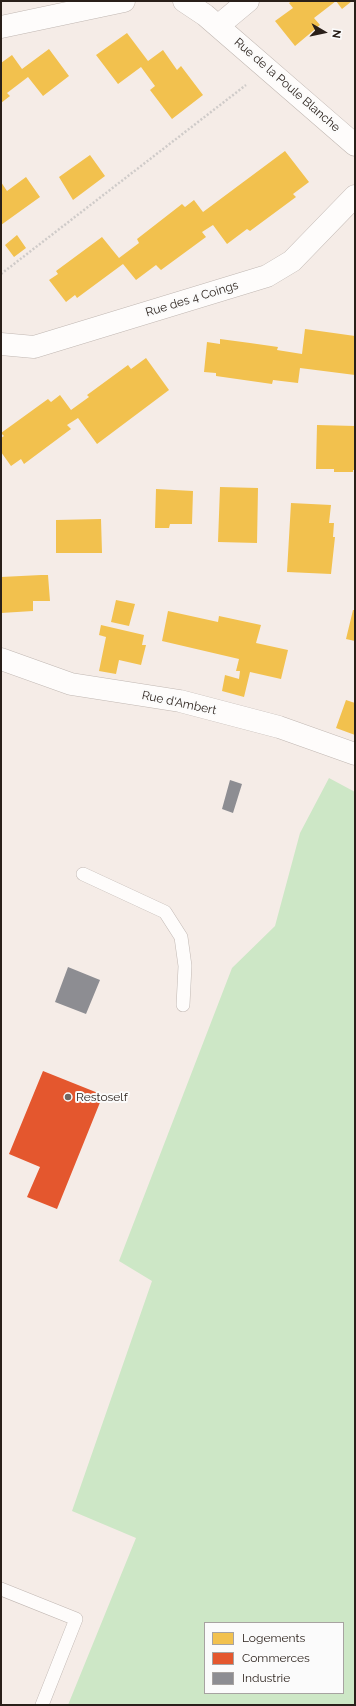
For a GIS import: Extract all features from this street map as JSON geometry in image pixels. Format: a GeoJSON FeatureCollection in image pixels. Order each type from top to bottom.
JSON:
{"type":"FeatureCollection","features":[{"type":"Feature","properties":{"kind":"street"},"geometry":{"type":"LineString","coordinates":[[1,27],[124,1]]}},
{"type":"Feature","properties":{"kind":"street","name":"Rue de la Poule Blanche"},"geometry":{"type":"LineString","coordinates":[[184,1],[205,15],[355,145]]}},
{"type":"Feature","properties":{"kind":"street"},"geometry":{"type":"LineString","coordinates":[[218,26],[248,1]]}},
{"type":"Feature","properties":{"kind":"street","name":"Rue des 4 Coings"},"geometry":{"type":"LineString","coordinates":[[1,344],[34,347],[268,276],[292,261],[355,196]]}},
{"type":"Feature","properties":{"kind":"street","name":"Rue d'Ambert"},"geometry":{"type":"LineString","coordinates":[[1,659],[71,684],[180,701],[278,727],[355,754]]}},
{"type":"Feature","properties":{"kind":"lane"},"geometry":{"type":"LineString","coordinates":[[83,874],[165,912],[181,937],[185,966],[183,1006]]}},
{"type":"Feature","properties":{"kind":"lane"},"geometry":{"type":"LineString","coordinates":[[1,1589],[76,1619],[42,1705]]}},
{"type":"Feature","properties":{"kind":"path"},"geometry":{"type":"LineString","coordinates":[[1,274],[267,69]]}},
{"type":"Feature","properties":{"kind":"green space"},"geometry":{"type":"Polygon","coordinates":[[[329,778],[355,792],[355,1705],[68,1705],[136,1538],[72,1511],[152,1281],[119,1261],[232,968],[275,926],[300,833],[329,778]]]}},
{"type":"Feature","properties":{"kind":"building: Logements"},"geometry":{"type":"Polygon","coordinates":[[[292,1],[336,1],[314,18],[320,25],[295,46],[275,21],[293,8],[289,3],[292,1]]]}},
{"type":"Feature","properties":{"kind":"building: Logements"},"geometry":{"type":"Polygon","coordinates":[[[336,1],[352,1],[342,9],[336,1]]]}},
{"type":"Feature","properties":{"kind":"building: Logements"},"geometry":{"type":"Polygon","coordinates":[[[127,33],[148,61],[163,50],[177,70],[181,66],[203,95],[172,119],[150,90],[155,86],[141,67],[118,84],[96,55],[127,33]]]}},
{"type":"Feature","properties":{"kind":"building: Logements"},"geometry":{"type":"Polygon","coordinates":[[[49,49],[69,76],[43,96],[28,77],[7,93],[10,96],[1,103],[1,63],[12,55],[22,69],[49,49]]]}},
{"type":"Feature","properties":{"kind":"building: Logements"},"geometry":{"type":"Polygon","coordinates":[[[285,151],[309,182],[293,194],[296,197],[250,231],[247,229],[227,244],[213,225],[202,232],[206,237],[161,270],[156,265],[136,280],[123,264],[77,298],[75,295],[66,302],[49,280],[58,274],[56,271],[102,237],[119,258],[139,243],[137,239],[182,204],[185,207],[194,200],[203,212],[285,151]]]}},
{"type":"Feature","properties":{"kind":"building: Logements"},"geometry":{"type":"Polygon","coordinates":[[[90,155],[105,176],[73,200],[59,177],[90,155]]]}},
{"type":"Feature","properties":{"kind":"building: Logements"},"geometry":{"type":"Polygon","coordinates":[[[26,177],[40,197],[1,225],[1,182],[7,191],[26,177]]]}},
{"type":"Feature","properties":{"kind":"building: Logements"},"geometry":{"type":"Polygon","coordinates":[[[17,235],[26,248],[14,257],[5,245],[17,235]]]}},
{"type":"Feature","properties":{"kind":"building: Logements"},"geometry":{"type":"Polygon","coordinates":[[[305,329],[355,336],[355,375],[300,368],[298,383],[273,380],[272,384],[216,376],[216,373],[204,372],[207,342],[220,344],[220,339],[278,347],[277,350],[302,354],[305,329]]]}},
{"type":"Feature","properties":{"kind":"building: Logements"},"geometry":{"type":"Polygon","coordinates":[[[146,358],[169,390],[97,444],[78,418],[67,425],[71,429],[24,464],[21,459],[11,466],[1,452],[1,438],[4,436],[1,433],[48,399],[51,402],[60,395],[71,410],[89,397],[87,395],[128,365],[131,369],[146,358]]]}},
{"type":"Feature","properties":{"kind":"building: Logements"},"geometry":{"type":"Polygon","coordinates":[[[317,425],[355,426],[355,470],[353,470],[353,472],[334,472],[334,469],[316,469],[317,425]]]}},
{"type":"Feature","properties":{"kind":"building: Logements"},"geometry":{"type":"Polygon","coordinates":[[[220,487],[258,488],[257,543],[218,542],[220,487]]]}},
{"type":"Feature","properties":{"kind":"building: Logements"},"geometry":{"type":"Polygon","coordinates":[[[156,489],[193,491],[192,524],[170,524],[169,528],[155,528],[156,489]]]}},
{"type":"Feature","properties":{"kind":"building: Logements"},"geometry":{"type":"Polygon","coordinates":[[[291,503],[331,505],[329,523],[334,523],[333,537],[335,537],[331,574],[287,572],[291,503]]]}},
{"type":"Feature","properties":{"kind":"building: Logements"},"geometry":{"type":"Polygon","coordinates":[[[101,519],[102,553],[56,553],[56,520],[101,519]]]}},
{"type":"Feature","properties":{"kind":"building: Logements"},"geometry":{"type":"Polygon","coordinates":[[[48,575],[50,601],[33,601],[33,611],[1,613],[1,577],[48,575]]]}},
{"type":"Feature","properties":{"kind":"building: Logements"},"geometry":{"type":"Polygon","coordinates":[[[116,600],[135,604],[129,626],[111,622],[116,600]]]}},
{"type":"Feature","properties":{"kind":"building: Logements"},"geometry":{"type":"Polygon","coordinates":[[[353,610],[355,610],[355,641],[346,639],[353,610]]]}},
{"type":"Feature","properties":{"kind":"building: Logements"},"geometry":{"type":"Polygon","coordinates":[[[168,611],[218,622],[219,616],[261,625],[256,643],[288,650],[281,679],[250,672],[244,697],[222,691],[225,675],[239,679],[240,671],[236,671],[239,659],[162,641],[168,611]]]}},
{"type":"Feature","properties":{"kind":"building: Logements"},"geometry":{"type":"Polygon","coordinates":[[[101,625],[144,635],[142,645],[146,645],[141,665],[119,660],[116,674],[99,671],[106,637],[99,635],[101,625]]]}},
{"type":"Feature","properties":{"kind":"building: Logements"},"geometry":{"type":"Polygon","coordinates":[[[346,700],[355,703],[355,735],[336,728],[346,700]]]}},
{"type":"Feature","properties":{"kind":"building: Commerces"},"geometry":{"type":"Polygon","coordinates":[[[43,1071],[103,1095],[57,1209],[27,1197],[40,1167],[9,1154],[43,1071]]]}},
{"type":"Feature","properties":{"kind":"building: Industrie"},"geometry":{"type":"Polygon","coordinates":[[[230,780],[242,784],[233,813],[222,809],[230,780]]]}},
{"type":"Feature","properties":{"kind":"building: Industrie"},"geometry":{"type":"Polygon","coordinates":[[[68,967],[100,980],[86,1014],[55,1002],[68,967]]]}},
{"type":"Feature","properties":{"kind":"place","name":"Restoself"},"geometry":{"type":"Point","coordinates":[68,1097]}}]}
